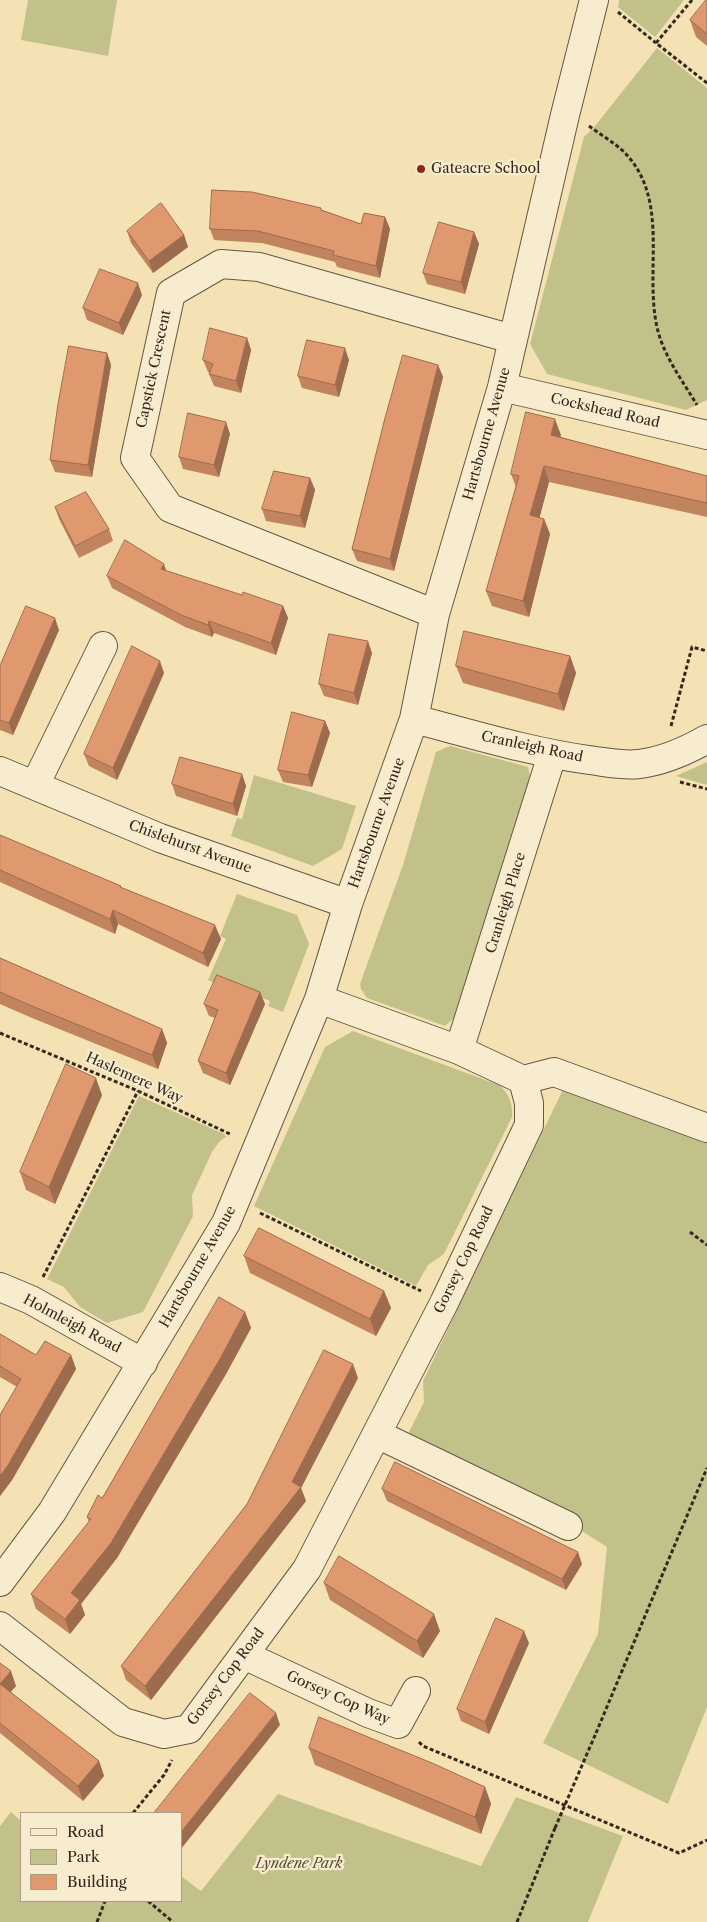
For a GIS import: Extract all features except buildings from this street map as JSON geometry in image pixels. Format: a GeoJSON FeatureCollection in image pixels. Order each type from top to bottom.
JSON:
{"type":"FeatureCollection","features":[{"type":"Feature","properties":{"kind":"street","name":"Hartsbourne Avenue"},"geometry":{"type":"LineString","coordinates":[[0,1582],[52,1512],[226,1223],[320,999],[348,904],[414,719],[435,614],[502,387],[566,108],[602,4]]}},
{"type":"Feature","properties":{"kind":"street","name":"Capstick Crescent"},"geometry":{"type":"LineString","coordinates":[[435,614],[170,508],[135,458],[171,293],[221,264],[259,268],[512,339]]}},
{"type":"Feature","properties":{"kind":"street","name":"Cockshead Road"},"geometry":{"type":"LineString","coordinates":[[502,387],[707,435]]}},
{"type":"Feature","properties":{"kind":"street"},"geometry":{"type":"LineString","coordinates":[[35,785],[103,646]]}},
{"type":"Feature","properties":{"kind":"street","name":"Cranleigh Road"},"geometry":{"type":"LineString","coordinates":[[414,719],[552,755],[620,764],[639,764],[683,752],[707,739]]}},
{"type":"Feature","properties":{"kind":"street","name":"Cranleigh Place"},"geometry":{"type":"LineString","coordinates":[[460,1050],[552,755]]}},
{"type":"Feature","properties":{"kind":"street","name":"Chislehurst Avenue"},"geometry":{"type":"LineString","coordinates":[[0,771],[160,838],[348,904]]}},
{"type":"Feature","properties":{"kind":"street"},"geometry":{"type":"LineString","coordinates":[[320,999],[460,1050],[523,1080],[554,1072],[707,1128]]}},
{"type":"Feature","properties":{"kind":"street","name":"Gorsey Cop Road"},"geometry":{"type":"LineString","coordinates":[[0,1626],[123,1722],[164,1734],[189,1729],[307,1569],[377,1434],[444,1302],[529,1125],[529,1103],[523,1080]]}},
{"type":"Feature","properties":{"kind":"street","name":"Holmleigh Road"},"geometry":{"type":"LineString","coordinates":[[0,1287],[31,1300],[142,1363]]}},
{"type":"Feature","properties":{"kind":"street"},"geometry":{"type":"LineString","coordinates":[[377,1434],[568,1526]]}},
{"type":"Feature","properties":{"kind":"street","name":"Gorsey Cop Way"},"geometry":{"type":"LineString","coordinates":[[244,1655],[368,1713],[398,1724],[416,1691]]}},
{"type":"Feature","properties":{"kind":"path"},"geometry":{"type":"LineString","coordinates":[[656,43],[692,0]]}},
{"type":"Feature","properties":{"kind":"path"},"geometry":{"type":"LineString","coordinates":[[602,4],[707,83]]}},
{"type":"Feature","properties":{"kind":"path"},"geometry":{"type":"LineString","coordinates":[[566,108],[623,152],[642,176],[652,212],[654,312],[657,328],[670,360],[699,408]]}},
{"type":"Feature","properties":{"kind":"path","name":"Haslemere Way"},"geometry":{"type":"LineString","coordinates":[[0,1033],[138,1091],[257,1148]]}},
{"type":"Feature","properties":{"kind":"path"},"geometry":{"type":"LineString","coordinates":[[31,1300],[138,1091]]}},
{"type":"Feature","properties":{"kind":"path"},"geometry":{"type":"LineString","coordinates":[[236,1202],[444,1302]]}},
{"type":"Feature","properties":{"kind":"path"},"geometry":{"type":"LineString","coordinates":[[690,1232],[707,1246]]}},
{"type":"Feature","properties":{"kind":"path"},"geometry":{"type":"LineString","coordinates":[[517,1922],[707,1468]]}},
{"type":"Feature","properties":{"kind":"path"},"geometry":{"type":"LineString","coordinates":[[398,1724],[423,1746],[679,1853],[707,1840]]}},
{"type":"Feature","properties":{"kind":"path"},"geometry":{"type":"LineString","coordinates":[[134,1812],[164,1775],[189,1729]]}},
{"type":"Feature","properties":{"kind":"path"},"geometry":{"type":"LineString","coordinates":[[97,1922],[104,1902]]}},
{"type":"Feature","properties":{"kind":"path"},"geometry":{"type":"LineString","coordinates":[[149,1902],[173,1922]]}},
{"type":"Feature","properties":{"kind":"green space"},"geometry":{"type":"Polygon","coordinates":[[[28,0],[117,0],[108,56],[21,40],[28,0]]]}},
{"type":"Feature","properties":{"kind":"green space"},"geometry":{"type":"Polygon","coordinates":[[[619,0],[684,0],[655,37],[618,7],[619,0]]]}},
{"type":"Feature","properties":{"kind":"green space"},"geometry":{"type":"Polygon","coordinates":[[[657,48],[707,88],[707,400],[686,410],[547,374],[530,344],[584,137],[595,126],[657,48]]]}},
{"type":"Feature","properties":{"kind":"green space"},"geometry":{"type":"Polygon","coordinates":[[[450,746],[528,767],[530,777],[457,1014],[445,1026],[367,998],[360,984],[403,865],[436,752],[450,746]]]}},
{"type":"Feature","properties":{"kind":"green space"},"geometry":{"type":"Polygon","coordinates":[[[707,762],[707,785],[676,776],[707,762]]]}},
{"type":"Feature","properties":{"kind":"green space"},"geometry":{"type":"Polygon","coordinates":[[[254,775],[356,806],[342,849],[313,866],[231,836],[237,818],[242,819],[254,775]]]}},
{"type":"Feature","properties":{"kind":"green space"},"geometry":{"type":"Polygon","coordinates":[[[237,894],[297,915],[309,944],[283,1012],[268,1006],[270,1001],[232,986],[229,990],[208,980],[226,939],[220,936],[237,894]]]}},
{"type":"Feature","properties":{"kind":"green space"},"geometry":{"type":"Polygon","coordinates":[[[353,1031],[499,1085],[508,1095],[511,1103],[512,1117],[444,1254],[428,1265],[416,1286],[254,1206],[325,1047],[353,1031]]]}},
{"type":"Feature","properties":{"kind":"green space"},"geometry":{"type":"Polygon","coordinates":[[[567,1081],[707,1141],[707,1707],[668,1804],[543,1743],[598,1634],[607,1547],[571,1524],[404,1442],[424,1402],[423,1381],[567,1081]]]}},
{"type":"Feature","properties":{"kind":"green space"},"geometry":{"type":"Polygon","coordinates":[[[139,1096],[224,1134],[226,1137],[219,1142],[212,1152],[192,1195],[193,1216],[143,1312],[107,1323],[80,1307],[64,1287],[47,1279],[139,1096]]]}},
{"type":"Feature","properties":{"kind":"green space","name":"Lyndene Park"},"geometry":{"type":"Polygon","coordinates":[[[278,1794],[481,1866],[516,1797],[623,1836],[588,1922],[0,1922],[0,1826],[11,1812],[20,1820],[20,1902],[182,1902],[182,1877],[201,1891],[278,1794]]]}},
{"type":"Feature","properties":{"kind":"place","name":"Gateacre School"},"geometry":{"type":"Point","coordinates":[421,169]}}]}
